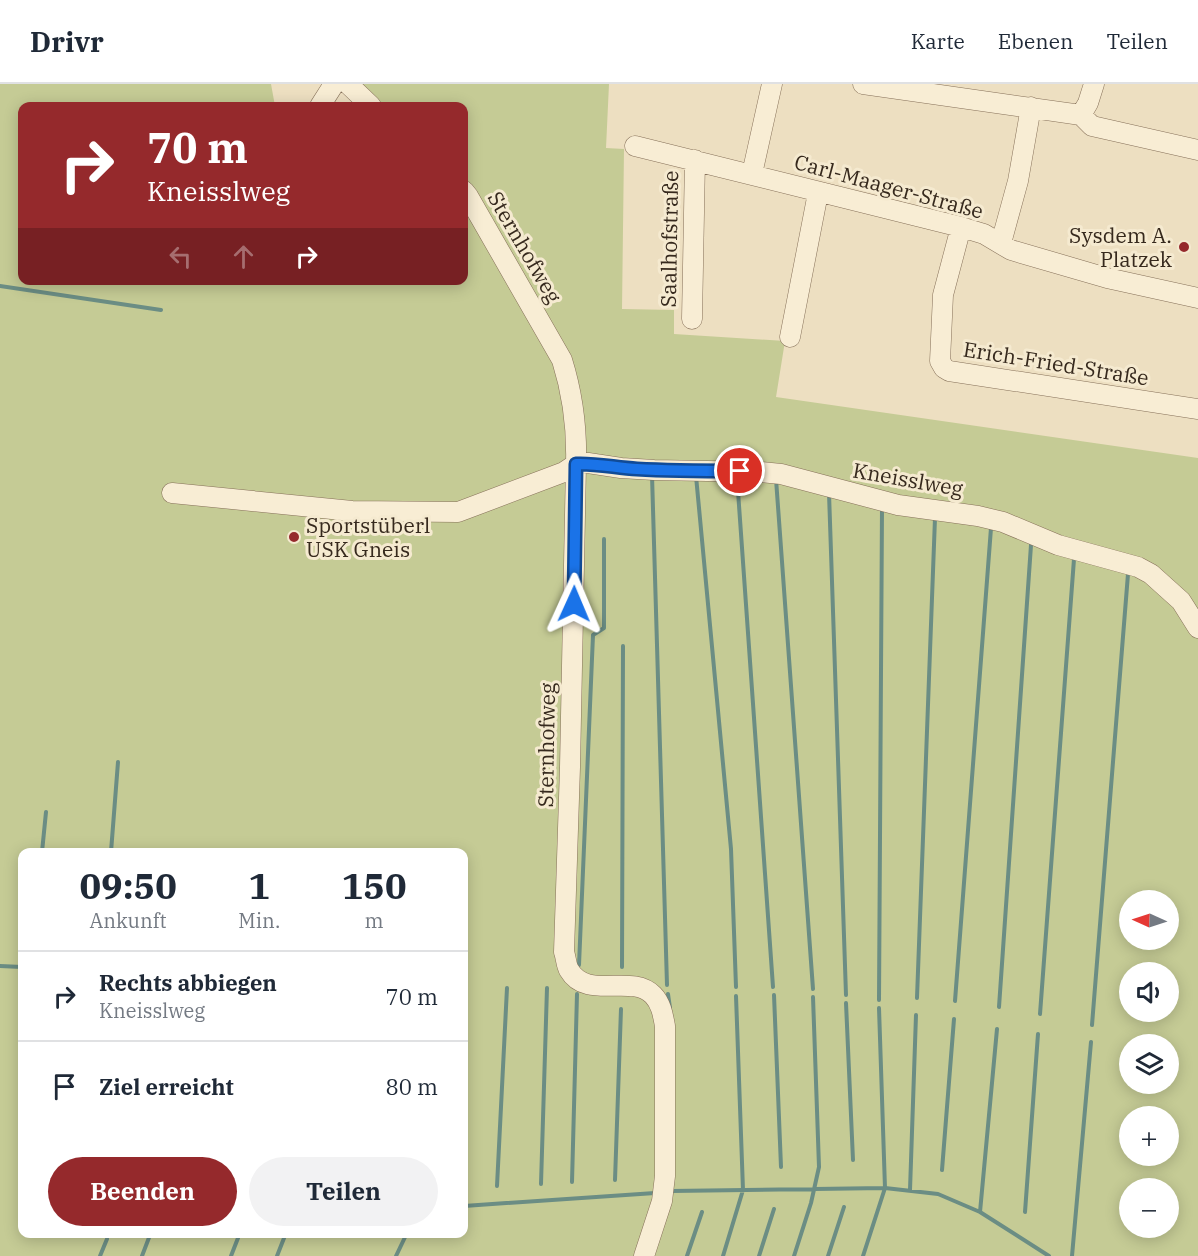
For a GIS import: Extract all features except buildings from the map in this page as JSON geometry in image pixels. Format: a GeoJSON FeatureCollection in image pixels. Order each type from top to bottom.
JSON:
{"type":"FeatureCollection","features":[{"type":"Feature","properties":{"kind":"street"},"geometry":{"type":"LineString","coordinates":[[323,102],[334,84]]}},
{"type":"Feature","properties":{"kind":"street"},"geometry":{"type":"LineString","coordinates":[[348,84],[367,102]]}},
{"type":"Feature","properties":{"kind":"street"},"geometry":{"type":"LineString","coordinates":[[752,174],[772,84]]}},
{"type":"Feature","properties":{"kind":"street"},"geometry":{"type":"LineString","coordinates":[[863,84],[1081,114],[1092,126],[1198,150]]}},
{"type":"Feature","properties":{"kind":"street"},"geometry":{"type":"LineString","coordinates":[[1081,114],[1088,103],[1094,84]]}},
{"type":"Feature","properties":{"kind":"street"},"geometry":{"type":"LineString","coordinates":[[1001,243],[1018,182],[1031,107]]}},
{"type":"Feature","properties":{"kind":"street","name":"Carl-Maager-Straße"},"geometry":{"type":"LineString","coordinates":[[635,146],[961,227],[984,234],[1011,250],[1107,278],[1198,298]]}},
{"type":"Feature","properties":{"kind":"street","name":"Saalhofstraße"},"geometry":{"type":"LineString","coordinates":[[692,319],[695,160]]}},
{"type":"Feature","properties":{"kind":"street"},"geometry":{"type":"LineString","coordinates":[[790,337],[818,193]]}},
{"type":"Feature","properties":{"kind":"street","name":"Sternhofweg"},"geometry":{"type":"LineString","coordinates":[[468,196],[562,360],[570,386],[576,464],[564,952],[569,970],[581,982],[601,987],[635,986],[652,994],[661,1008],[665,1026],[665,1176],[662,1202],[644,1256]]}},
{"type":"Feature","properties":{"kind":"street","name":"Erich-Fried-Straße"},"geometry":{"type":"LineString","coordinates":[[961,227],[943,295],[940,362],[944,368],[960,373],[1198,409]]}},
{"type":"Feature","properties":{"kind":"street","name":"Kneisslweg"},"geometry":{"type":"LineString","coordinates":[[576,464],[588,463],[654,470],[781,474],[869,499],[995,520],[1058,545],[1138,567],[1151,574],[1181,601],[1198,628]]}},
{"type":"Feature","properties":{"kind":"street"},"geometry":{"type":"LineString","coordinates":[[172,493],[352,511],[458,512],[564,472],[576,464]]}},
{"type":"Feature","properties":{"kind":"green space"},"geometry":{"type":"Polygon","coordinates":[[[0,84],[271,84],[274,102],[18,102],[18,285],[468,285],[468,102],[375,102],[355,84],[609,84],[606,148],[624,149],[622,309],[674,310],[674,334],[785,341],[776,397],[1198,458],[1198,1256],[0,1256],[0,84]]]}},
{"type":"Feature","properties":{"kind":"waterway"},"geometry":{"type":"LineString","coordinates":[[0,286],[161,310]]}},
{"type":"Feature","properties":{"kind":"waterway"},"geometry":{"type":"LineString","coordinates":[[652,475],[667,985]]}},
{"type":"Feature","properties":{"kind":"waterway"},"geometry":{"type":"LineString","coordinates":[[696,476],[731,849],[736,987]]}},
{"type":"Feature","properties":{"kind":"waterway"},"geometry":{"type":"LineString","coordinates":[[737,477],[773,987]]}},
{"type":"Feature","properties":{"kind":"waterway"},"geometry":{"type":"LineString","coordinates":[[776,479],[813,989]]}},
{"type":"Feature","properties":{"kind":"waterway"},"geometry":{"type":"LineString","coordinates":[[829,493],[846,995]]}},
{"type":"Feature","properties":{"kind":"waterway"},"geometry":{"type":"LineString","coordinates":[[879,1000],[882,508]]}},
{"type":"Feature","properties":{"kind":"waterway"},"geometry":{"type":"LineString","coordinates":[[917,998],[935,518]]}},
{"type":"Feature","properties":{"kind":"waterway"},"geometry":{"type":"LineString","coordinates":[[955,1001],[991,528]]}},
{"type":"Feature","properties":{"kind":"waterway"},"geometry":{"type":"LineString","coordinates":[[579,965],[593,635],[604,628],[604,539]]}},
{"type":"Feature","properties":{"kind":"waterway"},"geometry":{"type":"LineString","coordinates":[[999,1007],[1031,545]]}},
{"type":"Feature","properties":{"kind":"waterway"},"geometry":{"type":"LineString","coordinates":[[1040,1014],[1074,559]]}},
{"type":"Feature","properties":{"kind":"waterway"},"geometry":{"type":"LineString","coordinates":[[1092,1025],[1128,574]]}},
{"type":"Feature","properties":{"kind":"waterway"},"geometry":{"type":"LineString","coordinates":[[622,967],[623,646]]}},
{"type":"Feature","properties":{"kind":"waterway"},"geometry":{"type":"LineString","coordinates":[[111,848],[118,762]]}},
{"type":"Feature","properties":{"kind":"waterway"},"geometry":{"type":"LineString","coordinates":[[42,848],[46,812]]}},
{"type":"Feature","properties":{"kind":"waterway"},"geometry":{"type":"LineString","coordinates":[[0,966],[18,967]]}},
{"type":"Feature","properties":{"kind":"waterway"},"geometry":{"type":"LineString","coordinates":[[497,1186],[507,988]]}},
{"type":"Feature","properties":{"kind":"waterway"},"geometry":{"type":"LineString","coordinates":[[541,1184],[547,988]]}},
{"type":"Feature","properties":{"kind":"waterway"},"geometry":{"type":"LineString","coordinates":[[572,1182],[577,994]]}},
{"type":"Feature","properties":{"kind":"waterway"},"geometry":{"type":"LineString","coordinates":[[668,994],[670,1008]]}},
{"type":"Feature","properties":{"kind":"waterway"},"geometry":{"type":"LineString","coordinates":[[774,995],[781,1167]]}},
{"type":"Feature","properties":{"kind":"waterway"},"geometry":{"type":"LineString","coordinates":[[723,1256],[743,1190],[736,996]]}},
{"type":"Feature","properties":{"kind":"waterway"},"geometry":{"type":"LineString","coordinates":[[794,1256],[811,1203],[819,1167],[813,997]]}},
{"type":"Feature","properties":{"kind":"waterway"},"geometry":{"type":"LineString","coordinates":[[846,1003],[853,1160]]}},
{"type":"Feature","properties":{"kind":"waterway"},"geometry":{"type":"LineString","coordinates":[[863,1256],[885,1188],[879,1008]]}},
{"type":"Feature","properties":{"kind":"waterway"},"geometry":{"type":"LineString","coordinates":[[615,1180],[621,1009]]}},
{"type":"Feature","properties":{"kind":"waterway"},"geometry":{"type":"LineString","coordinates":[[910,1190],[916,1015]]}},
{"type":"Feature","properties":{"kind":"waterway"},"geometry":{"type":"LineString","coordinates":[[942,1170],[954,1019]]}},
{"type":"Feature","properties":{"kind":"waterway"},"geometry":{"type":"LineString","coordinates":[[980,1212],[997,1029]]}},
{"type":"Feature","properties":{"kind":"waterway"},"geometry":{"type":"LineString","coordinates":[[1025,1212],[1038,1034]]}},
{"type":"Feature","properties":{"kind":"waterway"},"geometry":{"type":"LineString","coordinates":[[1072,1256],[1091,1042]]}},
{"type":"Feature","properties":{"kind":"waterway"},"geometry":{"type":"LineString","coordinates":[[671,1191],[885,1188],[938,1194],[980,1212],[1049,1256]]}},
{"type":"Feature","properties":{"kind":"waterway"},"geometry":{"type":"LineString","coordinates":[[468,1206],[655,1193],[655,1190]]}},
{"type":"Feature","properties":{"kind":"waterway"},"geometry":{"type":"LineString","coordinates":[[828,1256],[844,1207]]}},
{"type":"Feature","properties":{"kind":"waterway"},"geometry":{"type":"LineString","coordinates":[[759,1256],[774,1209]]}},
{"type":"Feature","properties":{"kind":"waterway"},"geometry":{"type":"LineString","coordinates":[[687,1256],[702,1212]]}},
{"type":"Feature","properties":{"kind":"waterway"},"geometry":{"type":"LineString","coordinates":[[142,1256],[149,1238]]}},
{"type":"Feature","properties":{"kind":"waterway"},"geometry":{"type":"LineString","coordinates":[[231,1256],[238,1238]]}},
{"type":"Feature","properties":{"kind":"waterway"},"geometry":{"type":"LineString","coordinates":[[277,1256],[284,1238]]}},
{"type":"Feature","properties":{"kind":"waterway"},"geometry":{"type":"LineString","coordinates":[[396,1256],[405,1238]]}},
{"type":"Feature","properties":{"kind":"waterway"},"geometry":{"type":"LineString","coordinates":[[100,1256],[107,1239]]}},
{"type":"Feature","properties":{"kind":"place","name":"Sysdem A. Platzek"},"geometry":{"type":"Point","coordinates":[1184,247]}},
{"type":"Feature","properties":{"kind":"place","name":"Sportstüberl USK Gneis"},"geometry":{"type":"Point","coordinates":[294,537]}},
{"type":"Feature","properties":{"kind":"route"},"geometry":{"type":"LineString","coordinates":[[574,604],[576,464],[588,463],[654,470],[740,471]]}}]}
